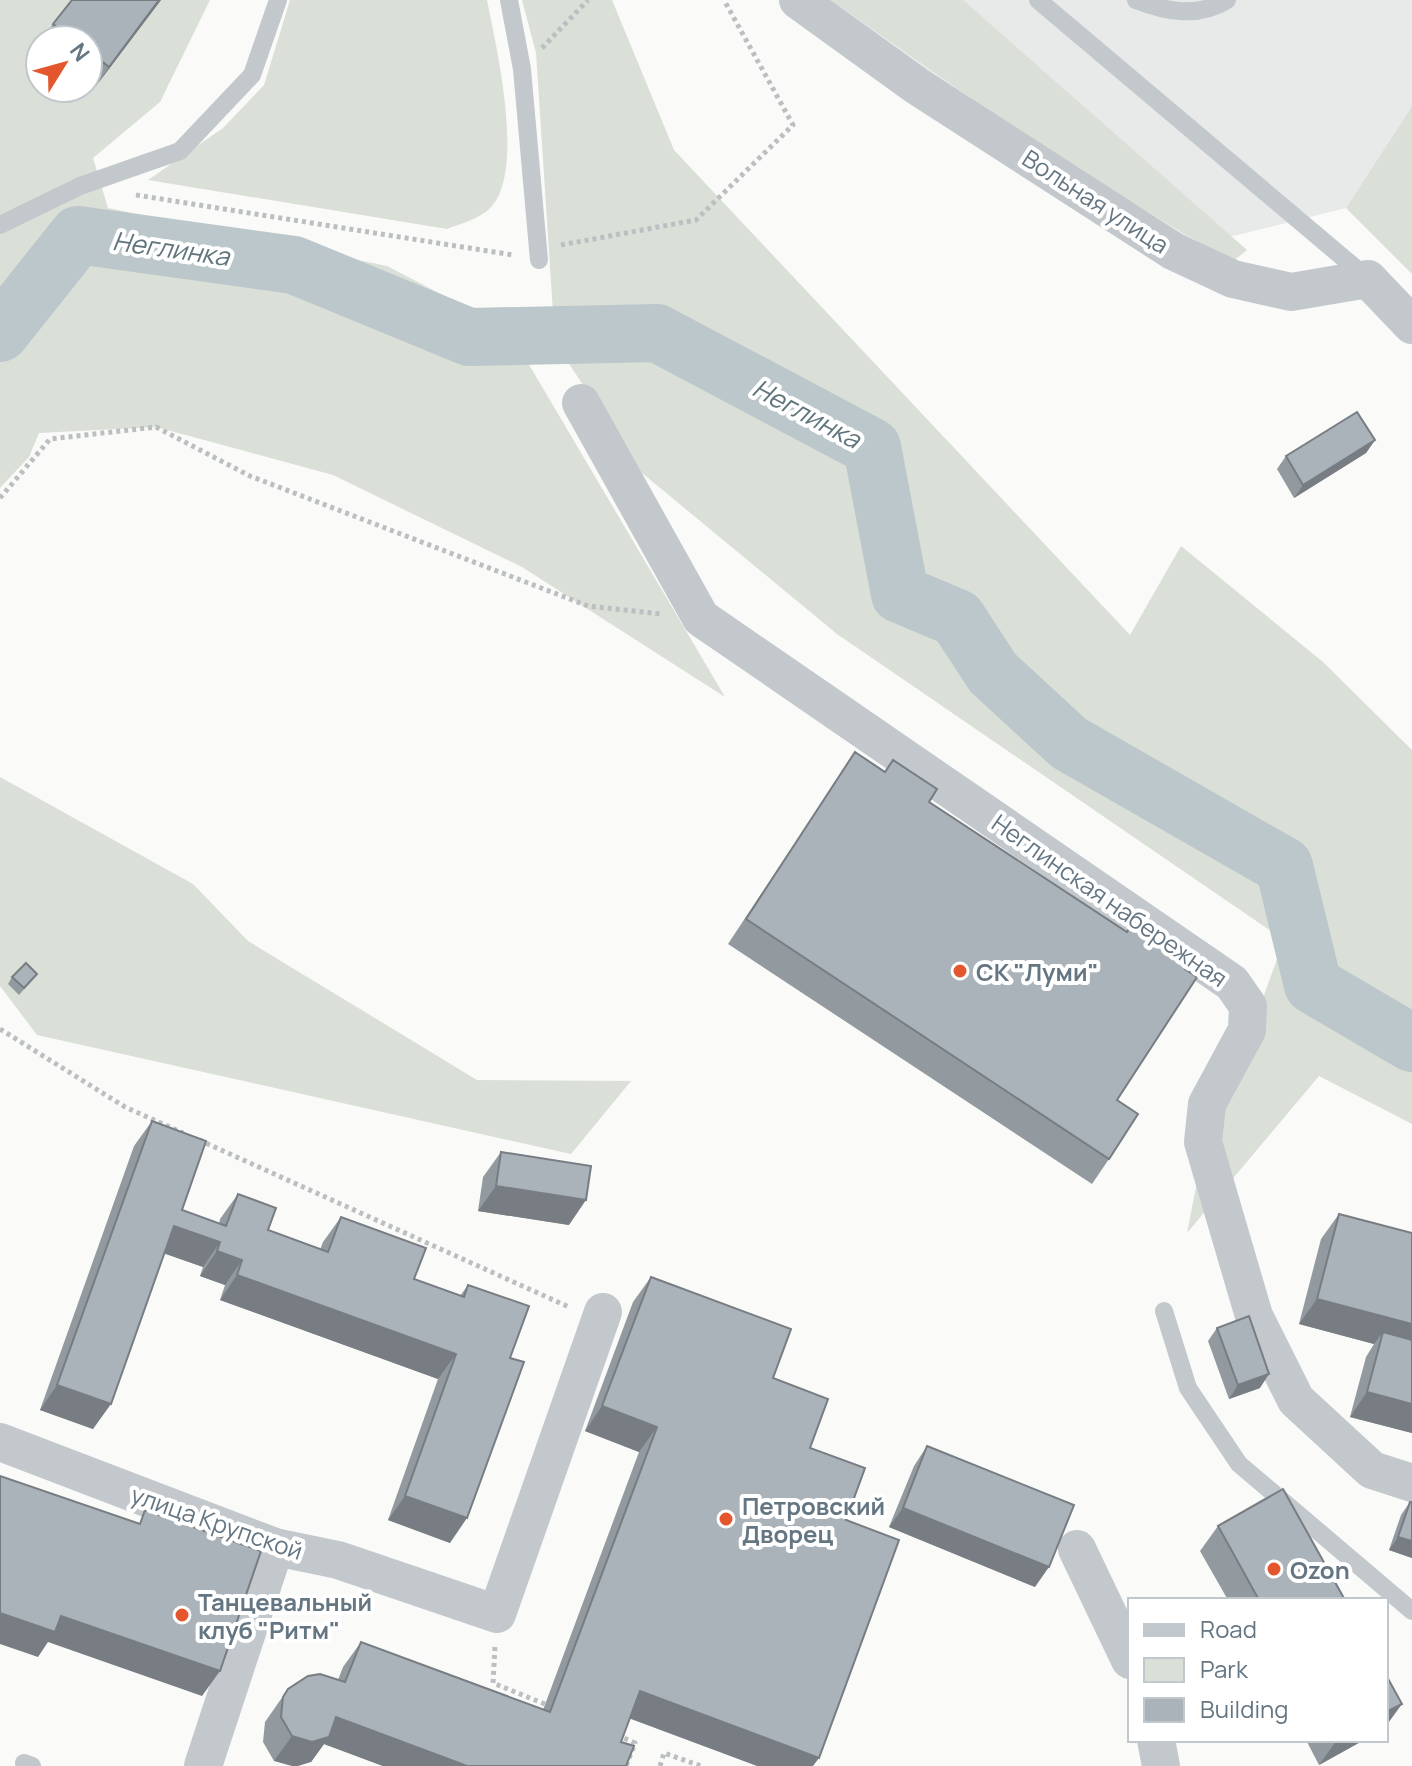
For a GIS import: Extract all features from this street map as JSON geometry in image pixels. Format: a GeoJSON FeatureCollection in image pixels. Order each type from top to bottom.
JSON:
{"type":"FeatureCollection","features":[{"type":"Feature","properties":{"kind":"street","name":"Вольная улица"},"geometry":{"type":"LineString","coordinates":[[798,0],[917,86],[1173,251],[1233,279],[1291,292],[1368,279]]}},
{"type":"Feature","properties":{"kind":"street"},"geometry":{"type":"LineString","coordinates":[[1368,279],[1412,325]]}},
{"type":"Feature","properties":{"kind":"street","name":"Неглинская набережная"},"geometry":{"type":"LineString","coordinates":[[581,403],[701,618],[1232,983],[1248,1006],[1247,1030],[1207,1104],[1203,1142],[1254,1316],[1296,1400],[1372,1470],[1412,1483]]}},
{"type":"Feature","properties":{"kind":"street"},"geometry":{"type":"LineString","coordinates":[[497,1614],[602,1317]]}},
{"type":"Feature","properties":{"kind":"street","name":"улица Крупской"},"geometry":{"type":"LineString","coordinates":[[0,1442],[275,1547],[338,1560],[497,1614]]}},
{"type":"Feature","properties":{"kind":"street"},"geometry":{"type":"LineString","coordinates":[[203,1766],[275,1547]]}},
{"type":"Feature","properties":{"kind":"street"},"geometry":{"type":"LineString","coordinates":[[1077,1549],[1128,1656]]}},
{"type":"Feature","properties":{"kind":"street"},"geometry":{"type":"LineString","coordinates":[[1156,1742],[1161,1766]]}},
{"type":"Feature","properties":{"kind":"lane"},"geometry":{"type":"LineString","coordinates":[[0,225],[80,186],[180,151],[252,75],[278,0]]}},
{"type":"Feature","properties":{"kind":"lane"},"geometry":{"type":"LineString","coordinates":[[509,0],[522,69],[539,260]]}},
{"type":"Feature","properties":{"kind":"lane"},"geometry":{"type":"LineString","coordinates":[[1038,0],[1368,279]]}},
{"type":"Feature","properties":{"kind":"lane"},"geometry":{"type":"LineString","coordinates":[[1136,0],[1164,10],[1188,13],[1214,8],[1227,0]]}},
{"type":"Feature","properties":{"kind":"lane"},"geometry":{"type":"LineString","coordinates":[[1164,1311],[1188,1388],[1239,1464],[1412,1611]]}},
{"type":"Feature","properties":{"kind":"path"},"geometry":{"type":"LineString","coordinates":[[522,69],[588,0]]}},
{"type":"Feature","properties":{"kind":"path"},"geometry":{"type":"LineString","coordinates":[[80,186],[539,260],[549,248],[696,220],[793,125],[724,0]]}},
{"type":"Feature","properties":{"kind":"path"},"geometry":{"type":"LineString","coordinates":[[0,498],[50,439],[156,427],[250,476],[588,606],[701,618]]}},
{"type":"Feature","properties":{"kind":"path"},"geometry":{"type":"LineString","coordinates":[[0,1029],[125,1107],[602,1317]]}},
{"type":"Feature","properties":{"kind":"path"},"geometry":{"type":"LineString","coordinates":[[497,1614],[493,1683],[545,1704]]}},
{"type":"Feature","properties":{"kind":"path"},"geometry":{"type":"LineString","coordinates":[[616,1734],[635,1743],[626,1766]]}},
{"type":"Feature","properties":{"kind":"path"},"geometry":{"type":"LineString","coordinates":[[660,1766],[664,1753],[701,1766]]}},
{"type":"Feature","properties":{"kind":"shaded area"},"geometry":{"type":"Polygon","coordinates":[[[815,0],[1412,0],[1412,106],[1346,208],[1173,251],[815,0]]]}},
{"type":"Feature","properties":{"kind":"green space"},"geometry":{"type":"Polygon","coordinates":[[[0,0],[210,0],[160,102],[93,158],[108,208],[387,266],[508,329],[725,697],[522,567],[333,475],[156,427],[39,433],[29,457],[0,488],[0,0]]]}},
{"type":"Feature","properties":{"kind":"green space"},"geometry":{"type":"Polygon","coordinates":[[[290,0],[487,0],[502,79],[507,142],[506,171],[499,195],[487,211],[447,229],[148,180],[223,128],[264,85],[290,0]]]}},
{"type":"Feature","properties":{"kind":"green space"},"geometry":{"type":"Polygon","coordinates":[[[522,0],[612,0],[674,150],[1130,635],[1181,546],[1323,662],[1412,750],[1412,1124],[1319,1076],[1187,1233],[1198,1177],[1284,940],[837,634],[642,473],[555,343],[536,53],[522,0]]]}},
{"type":"Feature","properties":{"kind":"green space"},"geometry":{"type":"Polygon","coordinates":[[[831,0],[963,0],[1247,250],[1232,262],[1051,154],[831,0]]]}},
{"type":"Feature","properties":{"kind":"green space"},"geometry":{"type":"Polygon","coordinates":[[[1412,106],[1412,274],[1346,208],[1412,106]]]}},
{"type":"Feature","properties":{"kind":"green space"},"geometry":{"type":"Polygon","coordinates":[[[0,777],[193,884],[248,941],[477,1080],[631,1081],[571,1154],[37,1035],[0,986],[0,777]]]}},
{"type":"Feature","properties":{"kind":"building"},"geometry":{"type":"Polygon","coordinates":[[[72,0],[159,0],[109,67],[104,63],[104,24],[53,24],[72,0]]]}},
{"type":"Feature","properties":{"kind":"building"},"geometry":{"type":"Polygon","coordinates":[[[1357,412],[1375,440],[1303,485],[1286,456],[1357,412]]]}},
{"type":"Feature","properties":{"kind":"building","name":"СК \"Луми\""},"geometry":{"type":"Polygon","coordinates":[[[855,752],[885,772],[893,760],[937,789],[929,802],[1127,932],[1133,922],[1191,960],[1185,969],[1197,977],[1117,1100],[1138,1114],[1109,1159],[746,919],[855,752]]]}},
{"type":"Feature","properties":{"kind":"building"},"geometry":{"type":"Polygon","coordinates":[[[26,963],[37,974],[24,988],[12,977],[26,963]]]}},
{"type":"Feature","properties":{"kind":"building"},"geometry":{"type":"Polygon","coordinates":[[[152,1121],[206,1141],[182,1210],[226,1226],[238,1194],[276,1208],[268,1230],[328,1252],[341,1217],[426,1248],[414,1279],[464,1297],[468,1285],[529,1306],[510,1358],[524,1362],[467,1518],[405,1496],[456,1354],[237,1275],[242,1260],[217,1251],[220,1242],[174,1226],[111,1404],[57,1385],[152,1121]]]}},
{"type":"Feature","properties":{"kind":"building"},"geometry":{"type":"Polygon","coordinates":[[[501,1152],[591,1166],[586,1200],[496,1186],[501,1152]]]}},
{"type":"Feature","properties":{"kind":"building"},"geometry":{"type":"Polygon","coordinates":[[[1339,1214],[1412,1233],[1412,1324],[1317,1299],[1339,1214]]]}},
{"type":"Feature","properties":{"kind":"building","name":"Петровский Дворец"},"geometry":{"type":"Polygon","coordinates":[[[651,1277],[791,1329],[773,1378],[828,1399],[810,1448],[865,1468],[846,1520],[899,1540],[819,1758],[640,1691],[621,1742],[634,1746],[626,1766],[467,1766],[336,1717],[329,1737],[312,1742],[292,1736],[281,1717],[283,1697],[288,1689],[308,1676],[320,1674],[345,1682],[361,1642],[550,1712],[657,1427],[602,1406],[651,1277]]]}},
{"type":"Feature","properties":{"kind":"building"},"geometry":{"type":"Polygon","coordinates":[[[1249,1316],[1269,1374],[1238,1385],[1217,1328],[1249,1316]]]}},
{"type":"Feature","properties":{"kind":"building"},"geometry":{"type":"Polygon","coordinates":[[[1383,1332],[1412,1340],[1412,1404],[1367,1392],[1383,1332]]]}},
{"type":"Feature","properties":{"kind":"building"},"geometry":{"type":"Polygon","coordinates":[[[927,1446],[1074,1505],[1049,1567],[903,1508],[927,1446]]]}},
{"type":"Feature","properties":{"kind":"building"},"geometry":{"type":"Polygon","coordinates":[[[0,1476],[140,1524],[145,1510],[261,1551],[220,1671],[61,1616],[55,1632],[0,1613],[0,1476]]]}},
{"type":"Feature","properties":{"kind":"building"},"geometry":{"type":"Polygon","coordinates":[[[1283,1489],[1344,1598],[1258,1598],[1218,1526],[1283,1489]]]}},
{"type":"Feature","properties":{"kind":"building"},"geometry":{"type":"Polygon","coordinates":[[[1412,1502],[1412,1541],[1398,1537],[1412,1502]]]}},
{"type":"Feature","properties":{"kind":"building"},"geometry":{"type":"Polygon","coordinates":[[[1388,1679],[1402,1704],[1388,1711],[1388,1679]]]}},
{"type":"Feature","properties":{"kind":"waterway","name":"Неглинка"},"geometry":{"type":"LineString","coordinates":[[0,333],[78,235],[294,265],[469,337],[657,333],[872,447],[900,594],[957,618],[993,673],[1069,743],[1284,866],[1313,985],[1412,1043]]}},
{"type":"Feature","properties":{"kind":"place","name":"СК \"Луми\""},"geometry":{"type":"Point","coordinates":[960,971]}},
{"type":"Feature","properties":{"kind":"place","name":"Петровский Дворец"},"geometry":{"type":"Point","coordinates":[726,1519]}},
{"type":"Feature","properties":{"kind":"place","name":"Ozon"},"geometry":{"type":"Point","coordinates":[1274,1569]}},
{"type":"Feature","properties":{"kind":"place","name":"Танцевальный клуб \"Ритм\""},"geometry":{"type":"Point","coordinates":[182,1615]}}]}
